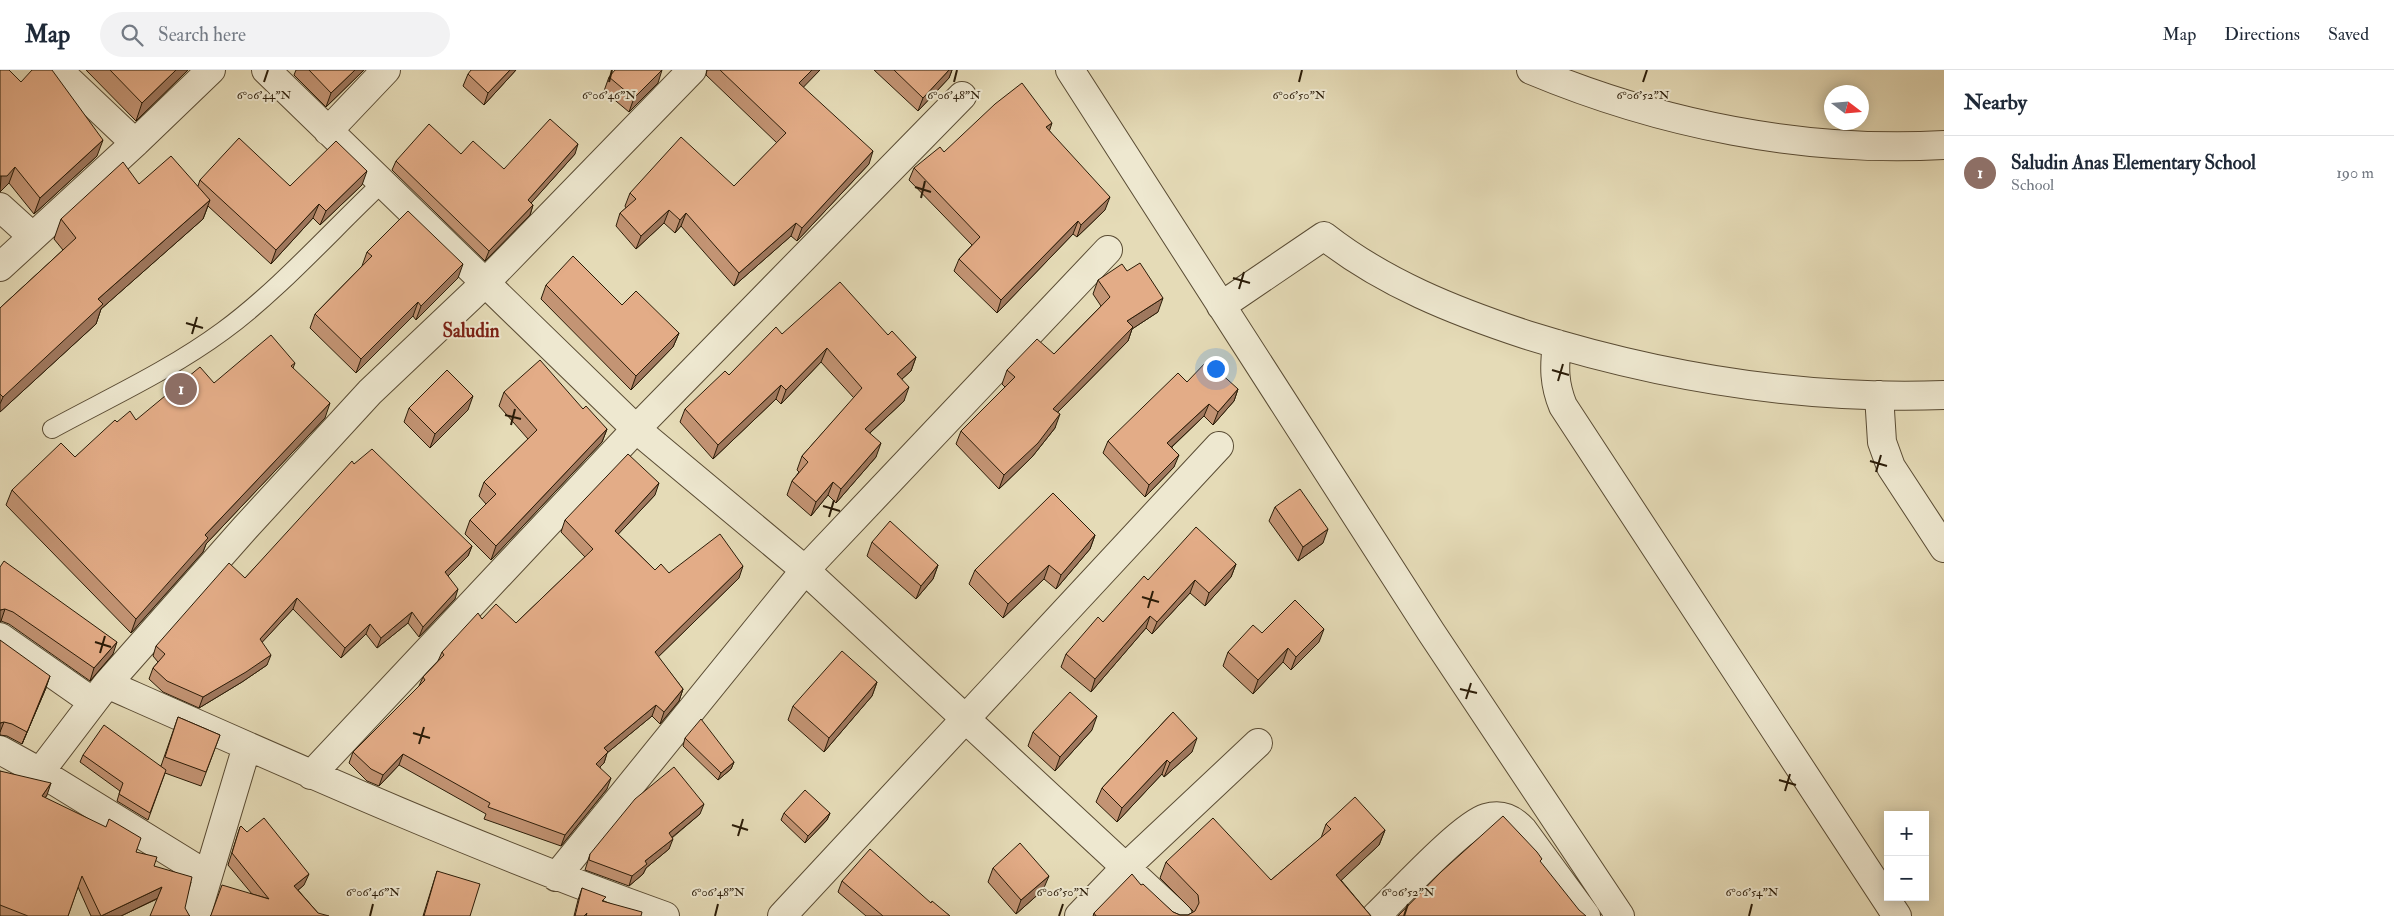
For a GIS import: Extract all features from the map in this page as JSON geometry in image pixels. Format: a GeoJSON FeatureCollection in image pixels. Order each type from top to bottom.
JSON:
{"type":"FeatureCollection","features":[{"type":"Feature","properties":{"kind":"street"},"geometry":{"type":"LineString","coordinates":[[58,70],[135,143]]}},
{"type":"Feature","properties":{"kind":"street"},"geometry":{"type":"LineString","coordinates":[[0,266],[212,70]]}},
{"type":"Feature","properties":{"kind":"street"},"geometry":{"type":"LineString","coordinates":[[266,70],[636,429],[806,570],[1178,916]]}},
{"type":"Feature","properties":{"kind":"street"},"geometry":{"type":"LineString","coordinates":[[328,131],[386,70]]}},
{"type":"Feature","properties":{"kind":"street"},"geometry":{"type":"LineString","coordinates":[[40,772],[100,693],[370,392],[485,283],[692,70]]}},
{"type":"Feature","properties":{"kind":"street"},"geometry":{"type":"LineString","coordinates":[[1070,70],[1431,632],[1620,916]]}},
{"type":"Feature","properties":{"kind":"street"},"geometry":{"type":"LineString","coordinates":[[1531,70],[1567,85],[1636,108],[1708,126],[1781,138],[1854,145],[1944,145]]}},
{"type":"Feature","properties":{"kind":"street"},"geometry":{"type":"LineString","coordinates":[[311,775],[636,429],[962,96]]}},
{"type":"Feature","properties":{"kind":"street"},"geometry":{"type":"LineString","coordinates":[[0,207],[32,236]]}},
{"type":"Feature","properties":{"kind":"street"},"geometry":{"type":"LineString","coordinates":[[1222,306],[1324,236],[1352,258],[1399,285],[1499,326],[1557,344],[1673,373],[1753,386],[1879,395],[1944,395]]}},
{"type":"Feature","properties":{"kind":"street"},"geometry":{"type":"LineString","coordinates":[[556,877],[806,570],[1108,250]]}},
{"type":"Feature","properties":{"kind":"street"},"geometry":{"type":"LineString","coordinates":[[1557,344],[1555,379],[1563,406],[1897,916]]}},
{"type":"Feature","properties":{"kind":"street"},"geometry":{"type":"LineString","coordinates":[[1879,395],[1882,442],[1892,467],[1944,548]]}},
{"type":"Feature","properties":{"kind":"street"},"geometry":{"type":"LineString","coordinates":[[782,916],[1219,446]]}},
{"type":"Feature","properties":{"kind":"street"},"geometry":{"type":"LineString","coordinates":[[0,637],[100,693],[247,746],[311,775],[556,877],[665,916]]}},
{"type":"Feature","properties":{"kind":"street"},"geometry":{"type":"LineString","coordinates":[[1079,916],[1126,867],[1258,743]]}},
{"type":"Feature","properties":{"kind":"street"},"geometry":{"type":"LineString","coordinates":[[0,750],[40,772],[205,901],[247,746]]}},
{"type":"Feature","properties":{"kind":"street"},"geometry":{"type":"LineString","coordinates":[[1376,916],[1465,830],[1485,818],[1500,816],[1514,820],[1524,830],[1586,916]]}},
{"type":"Feature","properties":{"kind":"lane"},"geometry":{"type":"LineString","coordinates":[[52,429],[182,359],[224,330],[262,299],[382,183]]}},
{"type":"Feature","properties":{"kind":"building"},"geometry":{"type":"Polygon","coordinates":[[[0,70],[9,70],[21,82],[32,70],[52,70],[103,140],[40,198],[15,167],[7,176],[0,176],[0,70]]]}},
{"type":"Feature","properties":{"kind":"building"},"geometry":{"type":"Polygon","coordinates":[[[110,70],[176,70],[142,103],[110,70]]]}},
{"type":"Feature","properties":{"kind":"building"},"geometry":{"type":"Polygon","coordinates":[[[309,70],[355,70],[331,93],[309,70]]]}},
{"type":"Feature","properties":{"kind":"building"},"geometry":{"type":"Polygon","coordinates":[[[471,70],[510,70],[488,93],[468,74],[471,70]]]}},
{"type":"Feature","properties":{"kind":"building"},"geometry":{"type":"Polygon","coordinates":[[[615,70],[662,70],[634,98],[609,77],[615,70]]]}},
{"type":"Feature","properties":{"kind":"building"},"geometry":{"type":"Polygon","coordinates":[[[720,70],[812,70],[799,83],[873,151],[802,228],[796,223],[739,273],[686,213],[680,220],[669,210],[641,236],[620,213],[636,199],[630,193],[681,137],[734,186],[786,133],[720,70]]]}},
{"type":"Feature","properties":{"kind":"building"},"geometry":{"type":"Polygon","coordinates":[[[894,70],[949,70],[923,98],[894,70]]]}},
{"type":"Feature","properties":{"kind":"building"},"geometry":{"type":"Polygon","coordinates":[[[1022,83],[1052,123],[1046,127],[1110,197],[1081,225],[1078,221],[1001,300],[959,259],[980,237],[914,168],[940,147],[944,152],[995,104],[1022,83]]]}},
{"type":"Feature","properties":{"kind":"building"},"geometry":{"type":"Polygon","coordinates":[[[550,119],[578,144],[528,200],[533,205],[489,251],[396,161],[429,124],[461,154],[473,141],[504,169],[550,119]]]}},
{"type":"Feature","properties":{"kind":"building"},"geometry":{"type":"Polygon","coordinates":[[[239,138],[290,186],[336,141],[367,171],[326,211],[319,204],[276,250],[200,180],[239,138]]]}},
{"type":"Feature","properties":{"kind":"building"},"geometry":{"type":"Polygon","coordinates":[[[171,156],[210,200],[98,299],[103,304],[3,397],[0,394],[0,308],[76,238],[61,219],[123,162],[139,184],[171,156]]]}},
{"type":"Feature","properties":{"kind":"building"},"geometry":{"type":"Polygon","coordinates":[[[408,211],[463,264],[421,306],[418,302],[361,359],[315,314],[372,256],[367,252],[408,211]]]}},
{"type":"Feature","properties":{"kind":"building"},"geometry":{"type":"Polygon","coordinates":[[[573,256],[622,305],[636,291],[679,333],[636,376],[546,285],[573,256]]]}},
{"type":"Feature","properties":{"kind":"building"},"geometry":{"type":"Polygon","coordinates":[[[1140,263],[1163,298],[1127,321],[1133,327],[1053,409],[1060,414],[1038,443],[1004,475],[961,431],[1015,377],[1007,370],[1037,339],[1054,354],[1110,297],[1098,280],[1122,264],[1127,271],[1140,263]]]}},
{"type":"Feature","properties":{"kind":"building"},"geometry":{"type":"Polygon","coordinates":[[[840,282],[888,335],[892,331],[916,357],[897,374],[909,387],[865,429],[881,443],[841,489],[833,482],[816,502],[792,481],[808,462],[802,456],[862,388],[827,348],[786,390],[781,385],[718,445],[685,409],[725,371],[729,375],[776,327],[782,334],[840,282]]]}},
{"type":"Feature","properties":{"kind":"building"},"geometry":{"type":"Polygon","coordinates":[[[271,335],[295,363],[291,366],[330,403],[205,535],[208,538],[136,619],[12,490],[61,443],[75,457],[115,420],[117,422],[130,411],[136,420],[200,367],[214,383],[271,335]]]}},
{"type":"Feature","properties":{"kind":"building"},"geometry":{"type":"Polygon","coordinates":[[[540,360],[583,409],[586,406],[607,429],[496,546],[470,520],[496,494],[484,482],[537,430],[504,392],[540,360]]]}},
{"type":"Feature","properties":{"kind":"building"},"geometry":{"type":"Polygon","coordinates":[[[1207,361],[1238,389],[1218,412],[1209,404],[1167,443],[1179,455],[1149,485],[1108,441],[1178,373],[1187,382],[1207,361]]]}},
{"type":"Feature","properties":{"kind":"building"},"geometry":{"type":"Polygon","coordinates":[[[447,370],[473,396],[435,434],[409,408],[447,370]]]}},
{"type":"Feature","properties":{"kind":"building"},"geometry":{"type":"Polygon","coordinates":[[[372,449],[472,546],[445,572],[458,589],[423,627],[412,612],[381,638],[370,624],[345,648],[297,598],[260,639],[271,655],[203,697],[167,681],[153,668],[165,654],[156,646],[229,563],[245,578],[352,461],[354,464],[372,449]]]}},
{"type":"Feature","properties":{"kind":"building"},"geometry":{"type":"Polygon","coordinates":[[[628,454],[659,483],[615,531],[655,570],[661,564],[669,573],[720,534],[743,566],[655,652],[683,689],[664,712],[656,705],[604,748],[608,752],[596,764],[611,778],[565,835],[488,807],[490,803],[403,754],[383,775],[371,769],[353,752],[425,680],[423,677],[444,655],[442,652],[478,613],[482,619],[496,604],[516,623],[593,549],[565,520],[628,454]]]}},
{"type":"Feature","properties":{"kind":"building"},"geometry":{"type":"Polygon","coordinates":[[[1300,489],[1328,529],[1303,547],[1275,507],[1300,489]]]}},
{"type":"Feature","properties":{"kind":"building"},"geometry":{"type":"Polygon","coordinates":[[[1053,493],[1095,535],[1061,575],[1049,565],[1008,604],[975,570],[1053,493]]]}},
{"type":"Feature","properties":{"kind":"building"},"geometry":{"type":"Polygon","coordinates":[[[890,521],[938,565],[921,586],[872,542],[890,521]]]}},
{"type":"Feature","properties":{"kind":"building"},"geometry":{"type":"Polygon","coordinates":[[[1196,527],[1236,564],[1209,593],[1195,580],[1157,622],[1150,616],[1095,679],[1066,654],[1098,617],[1103,622],[1144,576],[1148,580],[1196,527]]]}},
{"type":"Feature","properties":{"kind":"building"},"geometry":{"type":"Polygon","coordinates":[[[4,561],[117,642],[94,668],[13,612],[5,609],[0,610],[0,567],[4,561]]]}},
{"type":"Feature","properties":{"kind":"building"},"geometry":{"type":"Polygon","coordinates":[[[1295,600],[1324,629],[1296,657],[1288,648],[1258,680],[1228,652],[1253,625],[1262,633],[1295,600]]]}},
{"type":"Feature","properties":{"kind":"building"},"geometry":{"type":"Polygon","coordinates":[[[0,640],[50,676],[27,732],[12,724],[0,723],[0,640]]]}},
{"type":"Feature","properties":{"kind":"building"},"geometry":{"type":"Polygon","coordinates":[[[842,651],[877,682],[829,738],[793,706],[842,651]]]}},
{"type":"Feature","properties":{"kind":"building"},"geometry":{"type":"Polygon","coordinates":[[[1070,692],[1097,716],[1060,757],[1033,732],[1070,692]]]}},
{"type":"Feature","properties":{"kind":"building"},"geometry":{"type":"Polygon","coordinates":[[[1173,712],[1197,738],[1170,763],[1167,760],[1122,808],[1102,788],[1173,712]]]}},
{"type":"Feature","properties":{"kind":"building"},"geometry":{"type":"Polygon","coordinates":[[[178,717],[220,735],[206,772],[165,757],[178,717]]]}},
{"type":"Feature","properties":{"kind":"building"},"geometry":{"type":"Polygon","coordinates":[[[701,719],[734,762],[721,773],[685,738],[701,719]]]}},
{"type":"Feature","properties":{"kind":"building"},"geometry":{"type":"Polygon","coordinates":[[[104,725],[166,770],[150,813],[119,794],[123,783],[83,755],[104,725]]]}},
{"type":"Feature","properties":{"kind":"building"},"geometry":{"type":"Polygon","coordinates":[[[674,767],[704,804],[669,833],[673,839],[645,861],[647,864],[632,876],[589,860],[590,854],[635,799],[674,767]]]}},
{"type":"Feature","properties":{"kind":"building"},"geometry":{"type":"Polygon","coordinates":[[[0,771],[51,783],[42,796],[106,827],[109,819],[141,838],[136,852],[157,857],[154,866],[192,877],[185,908],[190,916],[150,916],[162,887],[101,916],[82,876],[68,916],[28,916],[0,905],[0,771]]]}},
{"type":"Feature","properties":{"kind":"building"},"geometry":{"type":"Polygon","coordinates":[[[805,790],[830,813],[808,836],[784,813],[805,790]]]}},
{"type":"Feature","properties":{"kind":"building"},"geometry":{"type":"Polygon","coordinates":[[[1355,797],[1385,830],[1336,875],[1371,916],[1096,916],[1094,913],[1132,874],[1141,885],[1143,884],[1173,912],[1180,915],[1188,915],[1195,911],[1199,903],[1198,895],[1166,862],[1213,818],[1271,880],[1331,829],[1326,824],[1355,797]]]}},
{"type":"Feature","properties":{"kind":"building"},"geometry":{"type":"Polygon","coordinates":[[[1503,816],[1537,852],[1542,859],[1540,861],[1579,910],[1586,916],[1398,916],[1441,872],[1503,816]]]}},
{"type":"Feature","properties":{"kind":"building"},"geometry":{"type":"Polygon","coordinates":[[[264,818],[309,874],[294,886],[318,913],[329,916],[210,916],[222,885],[269,899],[232,853],[240,827],[247,832],[264,818]]]}},
{"type":"Feature","properties":{"kind":"building"},"geometry":{"type":"Polygon","coordinates":[[[1020,843],[1049,876],[1021,900],[993,868],[1020,843]]]}},
{"type":"Feature","properties":{"kind":"building"},"geometry":{"type":"Polygon","coordinates":[[[870,849],[931,903],[932,901],[950,916],[883,916],[842,881],[870,849]]]}},
{"type":"Feature","properties":{"kind":"building"},"geometry":{"type":"Polygon","coordinates":[[[437,871],[480,884],[470,916],[424,916],[437,871]]]}},
{"type":"Feature","properties":{"kind":"building"},"geometry":{"type":"Polygon","coordinates":[[[582,888],[606,897],[602,901],[642,912],[641,916],[586,916],[587,913],[584,916],[575,916],[582,888]]]}},
{"type":"Feature","properties":{"kind":"place","name":"Saludin Anas Elementary School"},"geometry":{"type":"Point","coordinates":[181,389]}},
{"type":"Feature","properties":{"kind":"district","name":"Saludin"},"geometry":{"type":"Point","coordinates":[471,331]}}]}
